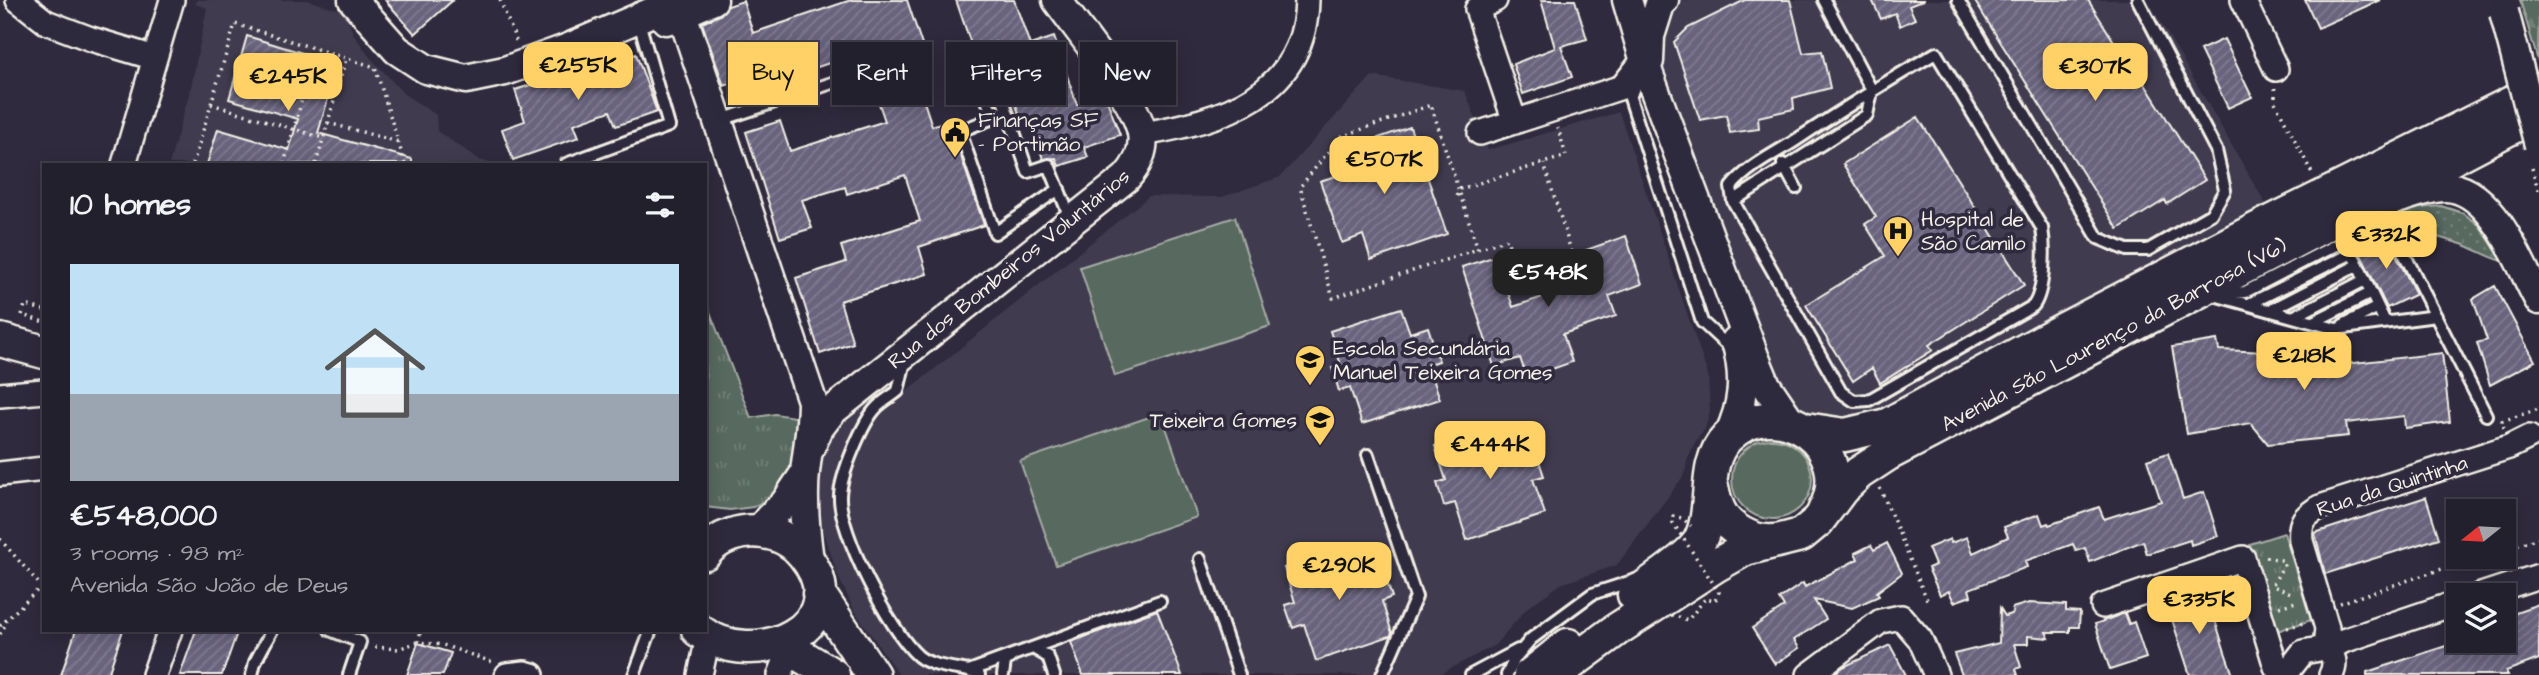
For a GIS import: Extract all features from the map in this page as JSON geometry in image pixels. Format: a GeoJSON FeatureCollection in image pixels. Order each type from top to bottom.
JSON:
{"type":"FeatureCollection","features":[{"type":"Feature","properties":{"kind":"main road","name":"Avenida São Lourenço da Barrosa (V6)"},"geometry":{"type":"LineString","coordinates":[[1728,437],[1745,425],[1773,418],[1845,435],[1887,425],[2244,235],[2539,89]]}},
{"type":"Feature","properties":{"kind":"main road","name":"Avenida São Lourenço da Barrosa (V6)"},"geometry":{"type":"LineString","coordinates":[[1555,675],[1616,630],[1745,549],[1801,535],[1818,521],[1842,489],[1859,473],[1888,454],[2181,300],[2356,216],[2539,113]]}},
{"type":"Feature","properties":{"kind":"main road"},"geometry":{"type":"LineString","coordinates":[[0,340],[42,351]]}},
{"type":"Feature","properties":{"kind":"main road"},"geometry":{"type":"LineString","coordinates":[[0,360],[42,371]]}},
{"type":"Feature","properties":{"kind":"main road"},"geometry":{"type":"LineString","coordinates":[[1798,425],[1817,438],[1828,456],[1833,478],[1830,499],[1818,521]]}},
{"type":"Feature","properties":{"kind":"main road"},"geometry":{"type":"LineString","coordinates":[[1528,660],[1673,558],[1699,543],[1706,523],[1710,482],[1717,452],[1728,437]]}},
{"type":"Feature","properties":{"kind":"main road"},"geometry":{"type":"LineString","coordinates":[[1710,482],[1719,513],[1738,531],[1757,540],[1769,542],[1790,539]]}},
{"type":"Feature","properties":{"kind":"main road"},"geometry":{"type":"LineString","coordinates":[[710,542],[739,533],[758,531],[782,537],[809,560],[818,582],[818,611],[812,627],[785,660]]}},
{"type":"Feature","properties":{"kind":"main road"},"geometry":{"type":"LineString","coordinates":[[819,594],[873,675]]}},
{"type":"Feature","properties":{"kind":"main road"},"geometry":{"type":"LineString","coordinates":[[1570,675],[1616,630]]}},
{"type":"Feature","properties":{"kind":"main road"},"geometry":{"type":"LineString","coordinates":[[703,636],[718,651],[746,662],[785,660],[833,675]]}},
{"type":"Feature","properties":{"kind":"street"},"geometry":{"type":"LineString","coordinates":[[18,0],[46,22],[155,58]]}},
{"type":"Feature","properties":{"kind":"street"},"geometry":{"type":"LineString","coordinates":[[124,163],[172,0]]}},
{"type":"Feature","properties":{"kind":"street"},"geometry":{"type":"LineString","coordinates":[[353,0],[397,50],[426,69],[466,79],[526,64],[676,4],[713,0]]}},
{"type":"Feature","properties":{"kind":"street"},"geometry":{"type":"LineString","coordinates":[[1057,0],[1133,109],[1143,134],[1207,120],[1255,99],[1287,67],[1302,36],[1307,0]]}},
{"type":"Feature","properties":{"kind":"street"},"geometry":{"type":"LineString","coordinates":[[1627,0],[1646,67],[1758,365],[1772,395],[1798,425]]}},
{"type":"Feature","properties":{"kind":"street"},"geometry":{"type":"LineString","coordinates":[[1632,0],[1634,3],[1648,6],[1662,1]]}},
{"type":"Feature","properties":{"kind":"street"},"geometry":{"type":"LineString","coordinates":[[2243,0],[2276,69]]}},
{"type":"Feature","properties":{"kind":"street"},"geometry":{"type":"LineString","coordinates":[[1480,133],[1622,87],[1646,67],[1650,36],[1662,1]]}},
{"type":"Feature","properties":{"kind":"street"},"geometry":{"type":"LineString","coordinates":[[1482,3],[1515,122]]}},
{"type":"Feature","properties":{"kind":"street"},"geometry":{"type":"LineString","coordinates":[[566,49],[641,29],[676,4]]}},
{"type":"Feature","properties":{"kind":"street"},"geometry":{"type":"LineString","coordinates":[[676,4],[812,401],[804,521],[809,560]]}},
{"type":"Feature","properties":{"kind":"street"},"geometry":{"type":"LineString","coordinates":[[2502,6],[2539,145]]}},
{"type":"Feature","properties":{"kind":"street","name":"Rua dos Bombeiros Voluntários"},"geometry":{"type":"LineString","coordinates":[[758,531],[785,503],[807,462],[819,428],[832,411],[1126,177],[1137,166],[1143,134]]}},
{"type":"Feature","properties":{"kind":"street"},"geometry":{"type":"LineString","coordinates":[[2356,216],[2426,190],[2445,187],[2462,190],[2477,198],[2492,213],[2539,300]]}},
{"type":"Feature","properties":{"kind":"street"},"geometry":{"type":"LineString","coordinates":[[1699,211],[1741,358],[1743,391],[1739,415],[1728,437]]}},
{"type":"Feature","properties":{"kind":"street"},"geometry":{"type":"LineString","coordinates":[[806,379],[820,396],[831,399],[861,389]]}},
{"type":"Feature","properties":{"kind":"street"},"geometry":{"type":"LineString","coordinates":[[0,395],[42,391]]}},
{"type":"Feature","properties":{"kind":"street","name":"Rua da Quintinha"},"geometry":{"type":"LineString","coordinates":[[2333,674],[2334,659],[2327,649],[2326,628],[2316,615],[2301,541],[2299,526],[2306,514],[2320,507],[2509,447],[2529,437]]}},
{"type":"Feature","properties":{"kind":"street"},"geometry":{"type":"LineString","coordinates":[[0,474],[42,469]]}},
{"type":"Feature","properties":{"kind":"street"},"geometry":{"type":"LineString","coordinates":[[2103,606],[2243,558],[2276,667],[2285,674],[2303,652],[2327,649],[2343,641],[2446,606]]}},
{"type":"Feature","properties":{"kind":"street"},"geometry":{"type":"LineString","coordinates":[[2516,584],[2539,576]]}},
{"type":"Feature","properties":{"kind":"street"},"geometry":{"type":"LineString","coordinates":[[1809,675],[1881,621],[1901,617],[1920,639],[1936,675]]}},
{"type":"Feature","properties":{"kind":"street"},"geometry":{"type":"LineString","coordinates":[[155,675],[169,632]]}},
{"type":"Feature","properties":{"kind":"street"},"geometry":{"type":"LineString","coordinates":[[699,675],[703,636]]}},
{"type":"Feature","properties":{"kind":"lane"},"geometry":{"type":"LineString","coordinates":[[1733,201],[1867,115],[1872,91],[1824,0]]}},
{"type":"Feature","properties":{"kind":"lane"},"geometry":{"type":"LineString","coordinates":[[1958,0],[2098,239],[2127,250],[2148,250],[2211,214],[2225,190],[2216,150],[2138,0]]}},
{"type":"Feature","properties":{"kind":"lane"},"geometry":{"type":"LineString","coordinates":[[569,163],[669,126],[641,29]]}},
{"type":"Feature","properties":{"kind":"lane"},"geometry":{"type":"LineString","coordinates":[[1936,52],[2042,228],[2044,238],[2040,293],[2033,306],[1869,400],[1854,401],[1841,393],[1733,201],[1731,187],[1738,178],[1872,91],[1936,52]]}},
{"type":"Feature","properties":{"kind":"lane"},"geometry":{"type":"LineString","coordinates":[[1646,67],[1630,99],[1702,322],[1741,358]]}},
{"type":"Feature","properties":{"kind":"lane"},"geometry":{"type":"LineString","coordinates":[[1059,189],[995,233],[960,131],[993,118],[978,72],[992,68],[1028,172],[1049,165],[1059,189],[1071,221]]}},
{"type":"Feature","properties":{"kind":"lane"},"geometry":{"type":"LineString","coordinates":[[718,121],[832,83]]}},
{"type":"Feature","properties":{"kind":"lane"},"geometry":{"type":"LineString","coordinates":[[1776,153],[1796,187]]}},
{"type":"Feature","properties":{"kind":"lane"},"geometry":{"type":"LineString","coordinates":[[2356,216],[2352,253],[2385,322]]}},
{"type":"Feature","properties":{"kind":"lane"},"geometry":{"type":"LineString","coordinates":[[2181,300],[2245,292],[2356,216],[2389,225],[2486,415]]}},
{"type":"Feature","properties":{"kind":"lane"},"geometry":{"type":"LineString","coordinates":[[2249,304],[2352,253]]}},
{"type":"Feature","properties":{"kind":"lane"},"geometry":{"type":"LineString","coordinates":[[2271,310],[2358,265]]}},
{"type":"Feature","properties":{"kind":"lane"},"geometry":{"type":"LineString","coordinates":[[2293,317],[2365,279]]}},
{"type":"Feature","properties":{"kind":"lane"},"geometry":{"type":"LineString","coordinates":[[2313,322],[2371,293]]}},
{"type":"Feature","properties":{"kind":"lane"},"geometry":{"type":"LineString","coordinates":[[2214,295],[2336,329],[2436,316]]}},
{"type":"Feature","properties":{"kind":"lane"},"geometry":{"type":"LineString","coordinates":[[2336,329],[2378,307]]}},
{"type":"Feature","properties":{"kind":"lane"},"geometry":{"type":"LineString","coordinates":[[907,352],[898,391],[876,409],[853,450],[840,496],[847,529],[862,570],[881,606],[919,657],[974,673],[1018,652],[1160,601]]}},
{"type":"Feature","properties":{"kind":"lane"},"geometry":{"type":"LineString","coordinates":[[1368,456],[1416,597],[1382,675]]}},
{"type":"Feature","properties":{"kind":"lane"},"geometry":{"type":"LineString","coordinates":[[1200,559],[1239,675]]}},
{"type":"Feature","properties":{"kind":"lane"},"geometry":{"type":"LineString","coordinates":[[252,675],[255,662],[271,632]]}},
{"type":"Feature","properties":{"kind":"lane"},"geometry":{"type":"LineString","coordinates":[[335,632],[360,642],[349,675]]}},
{"type":"Feature","properties":{"kind":"lane"},"geometry":{"type":"LineString","coordinates":[[634,675],[650,632]]}},
{"type":"Feature","properties":{"kind":"lane"},"geometry":{"type":"LineString","coordinates":[[1003,675],[1005,662],[1018,652],[1033,648],[1048,657],[1054,675]]}},
{"type":"Feature","properties":{"kind":"lane"},"geometry":{"type":"LineString","coordinates":[[1507,675],[1515,658],[1528,660]]}},
{"type":"Feature","properties":{"kind":"lane"},"geometry":{"type":"LineString","coordinates":[[1471,675],[1528,660]]}},
{"type":"Feature","properties":{"kind":"path"},"geometry":{"type":"LineString","coordinates":[[500,0],[526,64]]}},
{"type":"Feature","properties":{"kind":"path"},"geometry":{"type":"LineString","coordinates":[[193,163],[235,24],[374,67],[406,163]]}},
{"type":"Feature","properties":{"kind":"path"},"geometry":{"type":"LineString","coordinates":[[284,163],[316,49]]}},
{"type":"Feature","properties":{"kind":"path"},"geometry":{"type":"LineString","coordinates":[[316,163],[346,58]]}},
{"type":"Feature","properties":{"kind":"path"},"geometry":{"type":"LineString","coordinates":[[2276,69],[2275,102],[2316,181]]}},
{"type":"Feature","properties":{"kind":"path"},"geometry":{"type":"LineString","coordinates":[[211,104],[323,138]]}},
{"type":"Feature","properties":{"kind":"path"},"geometry":{"type":"LineString","coordinates":[[1478,249],[1431,106],[1340,136],[1300,187],[1334,298],[1478,249],[1507,239],[1518,276],[1573,257],[1544,164]]}},
{"type":"Feature","properties":{"kind":"path"},"geometry":{"type":"LineString","coordinates":[[1460,189],[1566,156],[1552,110]]}},
{"type":"Feature","properties":{"kind":"path"},"geometry":{"type":"LineString","coordinates":[[328,123],[399,142]]}},
{"type":"Feature","properties":{"kind":"path"},"geometry":{"type":"LineString","coordinates":[[1457,196],[1460,189]]}},
{"type":"Feature","properties":{"kind":"path"},"geometry":{"type":"LineString","coordinates":[[42,309],[25,305],[22,315],[42,321]]}},
{"type":"Feature","properties":{"kind":"path"},"geometry":{"type":"LineString","coordinates":[[1877,480],[1928,602]]}},
{"type":"Feature","properties":{"kind":"path"},"geometry":{"type":"LineString","coordinates":[[1671,615],[1688,620],[1705,598],[1715,601],[1718,592],[1673,523],[1673,516],[1682,517],[1691,526]]}},
{"type":"Feature","properties":{"kind":"path"},"geometry":{"type":"LineString","coordinates":[[1673,558],[1691,526],[1692,519]]}},
{"type":"Feature","properties":{"kind":"path"},"geometry":{"type":"LineString","coordinates":[[2516,545],[2539,537]]}},
{"type":"Feature","properties":{"kind":"path"},"geometry":{"type":"LineString","coordinates":[[0,539],[42,584]]}},
{"type":"Feature","properties":{"kind":"path"},"geometry":{"type":"LineString","coordinates":[[2272,586],[2291,553]]}},
{"type":"Feature","properties":{"kind":"path"},"geometry":{"type":"LineString","coordinates":[[2264,556],[2286,561]]}},
{"type":"Feature","properties":{"kind":"path"},"geometry":{"type":"LineString","coordinates":[[2277,631],[2446,569]]}},
{"type":"Feature","properties":{"kind":"path"},"geometry":{"type":"LineString","coordinates":[[0,626],[42,586]]}},
{"type":"Feature","properties":{"kind":"path"},"geometry":{"type":"LineString","coordinates":[[0,634],[8,620]]}},
{"type":"Feature","properties":{"kind":"path"},"geometry":{"type":"LineString","coordinates":[[418,642],[420,632]]}},
{"type":"Feature","properties":{"kind":"path"},"geometry":{"type":"LineString","coordinates":[[360,642],[398,649],[418,642],[443,645],[521,674]]}},
{"type":"Feature","properties":{"kind":"shaded area"},"geometry":{"type":"Polygon","coordinates":[[[197,0],[307,0],[344,11],[353,33],[369,56],[404,94],[436,115],[437,131],[480,160],[490,163],[169,163],[191,87],[207,8],[195,4],[197,0]]]}},
{"type":"Feature","properties":{"kind":"shaded area","name":"Hospital de São Camilo"},"geometry":{"type":"Polygon","coordinates":[[[1664,0],[2148,0],[2275,220],[1845,435],[1778,405],[1650,36],[1664,0]]]}},
{"type":"Feature","properties":{"kind":"shaded area","name":"Escola Secundária Manuel Teixeira Gomes"},"geometry":{"type":"Polygon","coordinates":[[[1372,76],[1465,91],[1488,150],[1619,112],[1708,375],[1710,412],[1705,429],[1695,442],[1687,461],[1685,474],[1617,565],[1561,584],[1528,607],[1495,645],[1438,675],[899,675],[854,610],[838,576],[815,506],[821,448],[839,423],[860,400],[885,409],[1149,196],[1222,197],[1280,177],[1372,76]]]}},
{"type":"Feature","properties":{"kind":"green space"},"geometry":{"type":"Polygon","coordinates":[[[2520,0],[2539,0],[2538,61],[2520,0]]]}},
{"type":"Feature","properties":{"kind":"green space"},"geometry":{"type":"Polygon","coordinates":[[[2441,206],[2463,213],[2479,225],[2503,261],[2467,246],[2417,231],[2389,216],[2407,209],[2441,206]]]}},
{"type":"Feature","properties":{"kind":"green space"},"geometry":{"type":"Polygon","coordinates":[[[1235,217],[1270,326],[1115,376],[1080,267],[1235,217]]]}},
{"type":"Feature","properties":{"kind":"green space"},"geometry":{"type":"Polygon","coordinates":[[[707,304],[751,418],[775,414],[801,418],[792,474],[773,496],[753,507],[730,510],[707,507],[707,304]]]}},
{"type":"Feature","properties":{"kind":"green space"},"geometry":{"type":"Polygon","coordinates":[[[1161,413],[1197,517],[1056,565],[1020,461],[1161,413]]]}},
{"type":"Feature","properties":{"kind":"green space"},"geometry":{"type":"Polygon","coordinates":[[[1764,439],[1780,439],[1801,450],[1812,471],[1812,487],[1801,508],[1780,519],[1764,519],[1750,513],[1738,501],[1732,487],[1732,471],[1738,457],[1750,445],[1764,439]]]}},
{"type":"Feature","properties":{"kind":"green space"},"geometry":{"type":"Polygon","coordinates":[[[2284,533],[2311,620],[2277,631],[2250,544],[2284,533]]]}},
{"type":"Feature","properties":{"kind":"building"},"geometry":{"type":"Polygon","coordinates":[[[385,0],[453,0],[415,34],[385,0]]]}},
{"type":"Feature","properties":{"kind":"building"},"geometry":{"type":"Polygon","coordinates":[[[851,0],[907,0],[921,42],[832,42],[832,62],[818,67],[818,42],[728,42],[728,85],[724,86],[702,23],[720,15],[728,6],[743,1],[753,33],[851,0]]]}},
{"type":"Feature","properties":{"kind":"building"},"geometry":{"type":"Polygon","coordinates":[[[956,0],[1014,0],[1029,42],[970,42],[956,0]]]}},
{"type":"Feature","properties":{"kind":"building"},"geometry":{"type":"Polygon","coordinates":[[[1541,0],[1575,0],[1587,39],[1561,46],[1572,77],[1523,94],[1513,64],[1555,48],[1541,0]]]}},
{"type":"Feature","properties":{"kind":"building"},"geometry":{"type":"Polygon","coordinates":[[[1745,0],[1790,0],[1803,53],[1822,51],[1830,88],[1793,98],[1794,109],[1758,117],[1759,129],[1730,133],[1726,115],[1700,120],[1674,42],[1688,28],[1745,0]]]}},
{"type":"Feature","properties":{"kind":"building"},"geometry":{"type":"Polygon","coordinates":[[[1872,0],[1924,0],[1909,6],[1915,19],[1900,26],[1895,13],[1881,19],[1872,0]]]}},
{"type":"Feature","properties":{"kind":"building"},"geometry":{"type":"Polygon","coordinates":[[[1974,0],[2088,0],[2125,59],[2134,53],[2144,69],[2138,73],[2205,180],[2167,204],[2165,200],[2118,229],[1974,0]]]}},
{"type":"Feature","properties":{"kind":"building"},"geometry":{"type":"Polygon","coordinates":[[[2305,0],[2380,0],[2318,28],[2305,0]]]}},
{"type":"Feature","properties":{"kind":"building"},"geometry":{"type":"Polygon","coordinates":[[[247,36],[309,55],[304,73],[333,82],[318,133],[412,159],[412,163],[207,163],[218,129],[289,150],[298,119],[229,99],[247,36]]]}},
{"type":"Feature","properties":{"kind":"building"},"geometry":{"type":"Polygon","coordinates":[[[1054,37],[1056,42],[1039,42],[1054,37]]]}},
{"type":"Feature","properties":{"kind":"building"},"geometry":{"type":"Polygon","coordinates":[[[2224,39],[2252,97],[2228,108],[2200,50],[2224,39]]]}},
{"type":"Feature","properties":{"kind":"building"},"geometry":{"type":"Polygon","coordinates":[[[606,52],[610,63],[636,54],[657,112],[616,126],[610,111],[574,124],[579,137],[513,160],[502,129],[525,121],[515,90],[547,80],[545,74],[606,52]]]}},
{"type":"Feature","properties":{"kind":"building"},"geometry":{"type":"Polygon","coordinates":[[[1066,72],[1077,105],[1109,105],[1120,135],[1084,147],[1088,157],[1059,166],[1056,158],[1043,159],[1031,124],[1023,126],[1016,105],[1066,105],[1066,72]]]}},
{"type":"Feature","properties":{"kind":"building"},"geometry":{"type":"Polygon","coordinates":[[[879,105],[925,105],[932,126],[949,120],[984,225],[919,247],[927,274],[840,301],[853,343],[820,354],[796,278],[846,262],[841,246],[920,221],[905,175],[847,194],[845,187],[802,200],[812,228],[780,238],[746,132],[780,121],[790,151],[885,121],[879,105]]]}},
{"type":"Feature","properties":{"kind":"building"},"geometry":{"type":"Polygon","coordinates":[[[1918,117],[2024,285],[1929,345],[1933,350],[1880,383],[1872,368],[1853,381],[1806,305],[1885,256],[1865,224],[1876,217],[1843,164],[1918,117]]]}},
{"type":"Feature","properties":{"kind":"building"},"geometry":{"type":"Polygon","coordinates":[[[1410,127],[1447,234],[1371,260],[1363,235],[1342,243],[1320,181],[1342,174],[1335,153],[1410,127]]]}},
{"type":"Feature","properties":{"kind":"building"},"geometry":{"type":"Polygon","coordinates":[[[2385,233],[2416,294],[2387,308],[2357,247],[2385,233]]]}},
{"type":"Feature","properties":{"kind":"building"},"geometry":{"type":"Polygon","coordinates":[[[1626,236],[1642,284],[1609,296],[1616,316],[1563,334],[1572,362],[1527,378],[1520,358],[1494,366],[1462,267],[1496,256],[1513,307],[1596,279],[1586,250],[1626,236]]]}},
{"type":"Feature","properties":{"kind":"building"},"geometry":{"type":"Polygon","coordinates":[[[2495,286],[2535,361],[2490,385],[2477,343],[2487,340],[2473,299],[2495,286]]]}},
{"type":"Feature","properties":{"kind":"building"},"geometry":{"type":"Polygon","coordinates":[[[1401,308],[1410,333],[1428,327],[1439,361],[1428,364],[1440,399],[1362,424],[1350,388],[1339,391],[1332,368],[1341,365],[1330,331],[1401,308]]]}},
{"type":"Feature","properties":{"kind":"building"},"geometry":{"type":"Polygon","coordinates":[[[2217,340],[2219,350],[2269,352],[2317,347],[2319,367],[2442,353],[2450,422],[2405,428],[2404,416],[2346,423],[2348,436],[2268,444],[2251,423],[2187,434],[2172,347],[2217,340]]]}},
{"type":"Feature","properties":{"kind":"building"},"geometry":{"type":"Polygon","coordinates":[[[1506,423],[1515,448],[1533,443],[1544,476],[1533,479],[1545,514],[1467,540],[1455,503],[1444,506],[1437,483],[1446,480],[1435,446],[1506,423]]]}},
{"type":"Feature","properties":{"kind":"building"},"geometry":{"type":"Polygon","coordinates":[[[2168,453],[2183,499],[2204,492],[2218,536],[2191,545],[2190,540],[2147,554],[2143,541],[2090,562],[2085,548],[2076,551],[2073,544],[2025,561],[2027,567],[1969,589],[1971,596],[1954,602],[1949,591],[1940,595],[1928,568],[1935,565],[1928,548],[1950,539],[1951,543],[1967,537],[1973,553],[2008,537],[2004,527],[2039,514],[2043,525],[2049,525],[2099,507],[2104,519],[2161,501],[2147,460],[2168,453]]]}},
{"type":"Feature","properties":{"kind":"building"},"geometry":{"type":"Polygon","coordinates":[[[2426,497],[2439,538],[2325,574],[2315,533],[2426,497]]]}},
{"type":"Feature","properties":{"kind":"building"},"geometry":{"type":"Polygon","coordinates":[[[1887,543],[1902,573],[1877,592],[1879,596],[1852,608],[1814,600],[1826,619],[1794,640],[1799,648],[1775,664],[1752,628],[1784,607],[1779,599],[1803,583],[1805,587],[1858,559],[1855,553],[1871,545],[1874,550],[1887,543]]]}},
{"type":"Feature","properties":{"kind":"building"},"geometry":{"type":"Polygon","coordinates":[[[1355,545],[1363,570],[1381,565],[1392,597],[1382,601],[1392,633],[1390,636],[1316,661],[1304,624],[1293,628],[1285,605],[1295,602],[1284,568],[1355,545]]]}},
{"type":"Feature","properties":{"kind":"building"},"geometry":{"type":"Polygon","coordinates":[[[2206,591],[2233,675],[2190,675],[2167,604],[2206,591]]]}},
{"type":"Feature","properties":{"kind":"building"},"geometry":{"type":"Polygon","coordinates":[[[2029,603],[2066,605],[2066,611],[2080,612],[2079,627],[2070,627],[2070,632],[2046,632],[2049,638],[2028,636],[2028,644],[2014,644],[2021,667],[2016,669],[2018,675],[1962,675],[1954,654],[1999,643],[2000,608],[2005,616],[2013,613],[2012,608],[2029,603]]]}},
{"type":"Feature","properties":{"kind":"building"},"geometry":{"type":"Polygon","coordinates":[[[2539,604],[2539,659],[2506,671],[2508,675],[2367,675],[2367,672],[2446,646],[2446,653],[2516,653],[2516,612],[2539,604]]]}},
{"type":"Feature","properties":{"kind":"building"},"geometry":{"type":"Polygon","coordinates":[[[1157,610],[1182,675],[1083,675],[1071,642],[1157,610]]]}},
{"type":"Feature","properties":{"kind":"building"},"geometry":{"type":"Polygon","coordinates":[[[2125,613],[2129,624],[2134,622],[2146,658],[2110,670],[2095,624],[2125,613]]]}},
{"type":"Feature","properties":{"kind":"building"},"geometry":{"type":"Polygon","coordinates":[[[75,632],[122,632],[108,675],[61,675],[75,632]]]}},
{"type":"Feature","properties":{"kind":"building"},"geometry":{"type":"Polygon","coordinates":[[[195,632],[237,632],[222,675],[180,675],[195,632]]]}},
{"type":"Feature","properties":{"kind":"building"},"geometry":{"type":"Polygon","coordinates":[[[418,643],[451,653],[443,675],[407,675],[418,643]]]}},
{"type":"Feature","properties":{"kind":"building"},"geometry":{"type":"Polygon","coordinates":[[[1890,645],[1906,675],[1832,675],[1843,667],[1890,645]]]}},
{"type":"Feature","properties":{"kind":"place","name":"Finanças SF - Portimão"},"geometry":{"type":"Point","coordinates":[955,159]}},
{"type":"Feature","properties":{"kind":"place","name":"Hospital de São Camilo"},"geometry":{"type":"Point","coordinates":[1898,258]}},
{"type":"Feature","properties":{"kind":"place","name":"Escola Secundária Manuel Teixeira Gomes"},"geometry":{"type":"Point","coordinates":[1310,387]}},
{"type":"Feature","properties":{"kind":"place","name":"Teixeira Gomes"},"geometry":{"type":"Point","coordinates":[1320,447]}}]}
